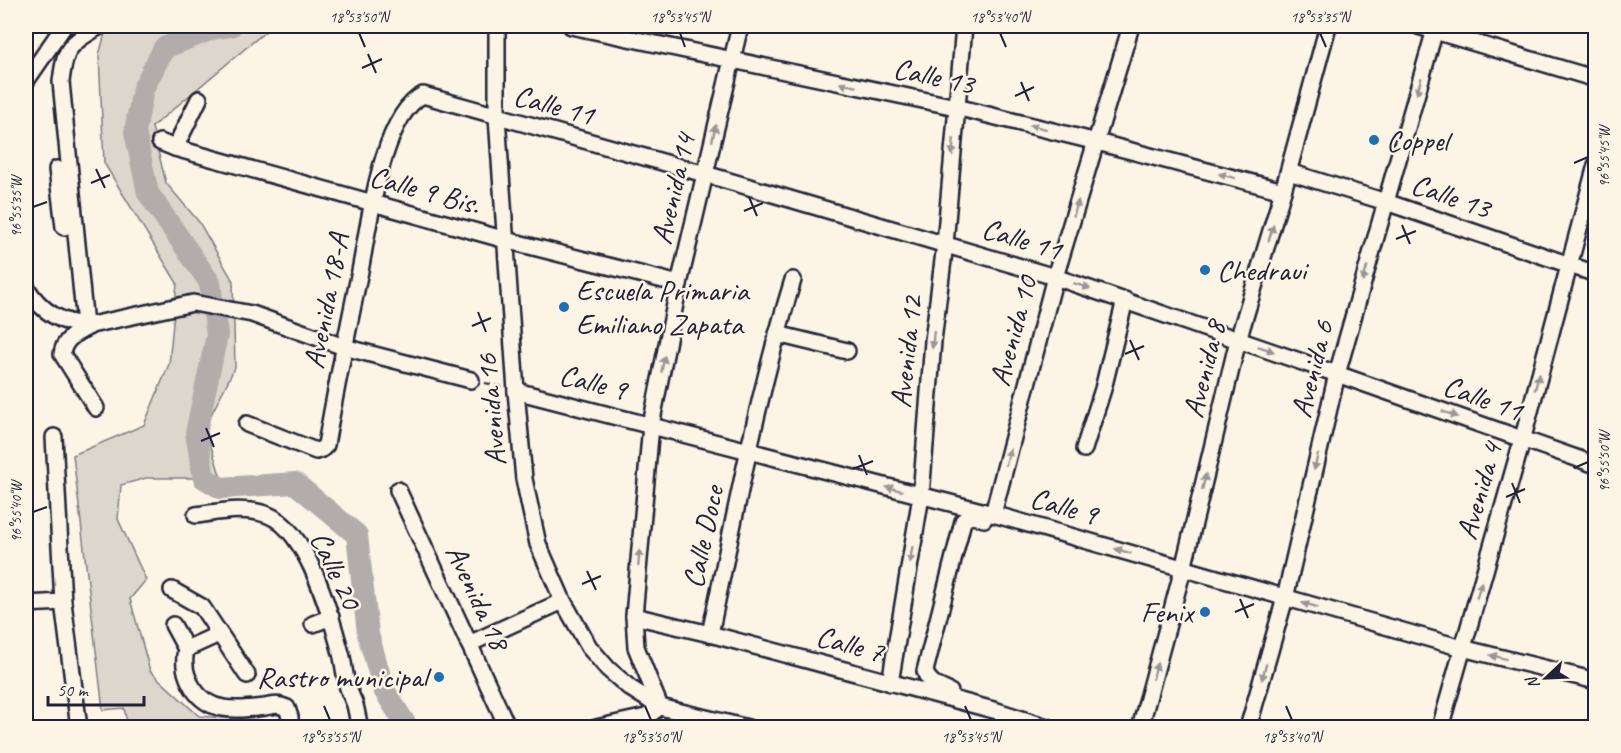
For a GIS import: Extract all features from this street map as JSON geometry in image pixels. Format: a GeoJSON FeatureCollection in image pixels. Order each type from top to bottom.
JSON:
{"type":"FeatureCollection","features":[{"type":"Feature","properties":{"kind":"street"},"geometry":{"type":"LineString","coordinates":[[26,81],[64,26]]}},
{"type":"Feature","properties":{"kind":"street"},"geometry":{"type":"LineString","coordinates":[[84,325],[61,82],[68,48],[100,26]]}},
{"type":"Feature","properties":{"kind":"street","name":"Avenida 16"},"geometry":{"type":"LineString","coordinates":[[497,26],[497,117],[516,391],[524,480],[538,544],[563,601],[589,647],[608,669],[630,688],[660,707],[748,728]]}},
{"type":"Feature","properties":{"kind":"street","name":"Calle 13"},"geometry":{"type":"LineString","coordinates":[[571,26],[957,108],[1283,191]]}},
{"type":"Feature","properties":{"kind":"street","name":"Avenida 14"},"geometry":{"type":"LineString","coordinates":[[660,707],[636,647],[634,616],[651,425],[679,284],[740,26]]}},
{"type":"Feature","properties":{"kind":"street","name":"Avenida 12"},"geometry":{"type":"LineString","coordinates":[[890,683],[921,496],[933,340],[945,244],[964,26]]}},
{"type":"Feature","properties":{"kind":"street","name":"Avenida 10"},"geometry":{"type":"LineString","coordinates":[[993,514],[1055,277],[1131,26]]}},
{"type":"Feature","properties":{"kind":"street","name":"Avenida 8"},"geometry":{"type":"LineString","coordinates":[[1140,728],[1183,568],[1238,340],[1289,172],[1328,26]]}},
{"type":"Feature","properties":{"kind":"street"},"geometry":{"type":"LineString","coordinates":[[1418,26],[1436,28],[1596,79]]}},
{"type":"Feature","properties":{"kind":"street","name":"Avenida 6"},"geometry":{"type":"LineString","coordinates":[[1248,728],[1285,598],[1336,374],[1436,28]]}},
{"type":"Feature","properties":{"kind":"street","name":"Calle 11"},"geometry":{"type":"LineString","coordinates":[[423,95],[705,174],[1055,277],[1596,465]]}},
{"type":"Feature","properties":{"kind":"street","name":"Avenida 18-A"},"geometry":{"type":"LineString","coordinates":[[247,424],[316,451],[326,445],[379,174],[393,135],[411,104],[423,95]]}},
{"type":"Feature","properties":{"kind":"street"},"geometry":{"type":"LineString","coordinates":[[175,148],[199,99]]}},
{"type":"Feature","properties":{"kind":"street","name":"Calle 9 Bis."},"geometry":{"type":"LineString","coordinates":[[160,142],[372,204],[679,284]]}},
{"type":"Feature","properties":{"kind":"street","name":"Avenida 4"},"geometry":{"type":"LineString","coordinates":[[1440,728],[1522,441],[1596,165]]}},
{"type":"Feature","properties":{"kind":"street"},"geometry":{"type":"LineString","coordinates":[[57,169],[84,325]]}},
{"type":"Feature","properties":{"kind":"street","name":"Calle 13"},"geometry":{"type":"LineString","coordinates":[[1289,172],[1386,202],[1596,274]]}},
{"type":"Feature","properties":{"kind":"street","name":"Calle Doce"},"geometry":{"type":"LineString","coordinates":[[710,634],[777,334],[794,280]]}},
{"type":"Feature","properties":{"kind":"street"},"geometry":{"type":"LineString","coordinates":[[26,287],[45,311],[61,321],[84,325],[193,303],[252,314],[344,347],[471,380]]}},
{"type":"Feature","properties":{"kind":"street"},"geometry":{"type":"LineString","coordinates":[[1084,449],[1103,389],[1125,300]]}},
{"type":"Feature","properties":{"kind":"street"},"geometry":{"type":"LineString","coordinates":[[84,325],[63,346],[62,354],[96,408]]}},
{"type":"Feature","properties":{"kind":"street"},"geometry":{"type":"LineString","coordinates":[[777,334],[847,351]]}},
{"type":"Feature","properties":{"kind":"street","name":"Calle 9"},"geometry":{"type":"LineString","coordinates":[[516,391],[993,514],[1462,648],[1596,681]]}},
{"type":"Feature","properties":{"kind":"street"},"geometry":{"type":"LineString","coordinates":[[54,436],[63,602],[79,728]]}},
{"type":"Feature","properties":{"kind":"street","name":"Avenida 18"},"geometry":{"type":"LineString","coordinates":[[398,490],[508,728]]}},
{"type":"Feature","properties":{"kind":"street","name":"Calle 20"},"geometry":{"type":"LineString","coordinates":[[196,515],[239,510],[256,512],[275,518],[288,530],[302,549],[331,617],[360,728]]}},
{"type":"Feature","properties":{"kind":"street"},"geometry":{"type":"LineString","coordinates":[[997,711],[992,706],[939,687],[928,679],[925,672],[963,521],[971,515],[1014,527],[1021,522]]}},
{"type":"Feature","properties":{"kind":"street"},"geometry":{"type":"LineString","coordinates":[[172,590],[202,607],[248,675]]}},
{"type":"Feature","properties":{"kind":"street"},"geometry":{"type":"LineString","coordinates":[[469,644],[563,601]]}},
{"type":"Feature","properties":{"kind":"street"},"geometry":{"type":"LineString","coordinates":[[26,604],[63,602]]}},
{"type":"Feature","properties":{"kind":"street","name":"Calle 7"},"geometry":{"type":"LineString","coordinates":[[634,616],[710,634],[997,711],[1050,728]]}},
{"type":"Feature","properties":{"kind":"street"},"geometry":{"type":"LineString","coordinates":[[313,624],[331,617]]}},
{"type":"Feature","properties":{"kind":"street"},"geometry":{"type":"LineString","coordinates":[[172,625],[186,649],[184,662],[186,677],[198,695],[215,708],[232,709],[280,704],[287,708],[290,728]]}},
{"type":"Feature","properties":{"kind":"street"},"geometry":{"type":"LineString","coordinates":[[186,649],[219,634]]}},
{"type":"Feature","properties":{"kind":"street"},"geometry":{"type":"LineString","coordinates":[[596,728],[646,717],[660,707]]}},
{"type":"Feature","properties":{"kind":"path"},"geometry":{"type":"LineString","coordinates":[[471,380],[516,391]]}},
{"type":"Feature","properties":{"kind":"shaded area"},"geometry":{"type":"Polygon","coordinates":[[[107,26],[272,26],[152,127],[166,183],[199,222],[233,281],[235,367],[205,427],[221,478],[146,478],[121,485],[118,519],[146,580],[130,599],[150,671],[199,716],[253,720],[243,727],[128,727],[124,708],[103,710],[73,455],[144,425],[169,364],[177,283],[104,163],[99,55],[107,26]]]}},
{"type":"Feature","properties":{"kind":"waterway"},"geometry":{"type":"LineString","coordinates":[[231,26],[212,29],[164,48],[143,89],[135,132],[148,193],[210,283],[217,335],[196,433],[204,478],[221,488],[295,483],[357,535],[368,634],[384,690],[408,728]]}},
{"type":"Feature","properties":{"kind":"place","name":"Coppel"},"geometry":{"type":"Point","coordinates":[1374,140]}},
{"type":"Feature","properties":{"kind":"place","name":"Chedraui"},"geometry":{"type":"Point","coordinates":[1205,270]}},
{"type":"Feature","properties":{"kind":"place","name":"Escuela Primaria Emiliano Zapata"},"geometry":{"type":"Point","coordinates":[564,307]}},
{"type":"Feature","properties":{"kind":"place","name":"Fenix"},"geometry":{"type":"Point","coordinates":[1205,612]}},
{"type":"Feature","properties":{"kind":"place","name":"Rastro municipal"},"geometry":{"type":"Point","coordinates":[439,677]}}]}
